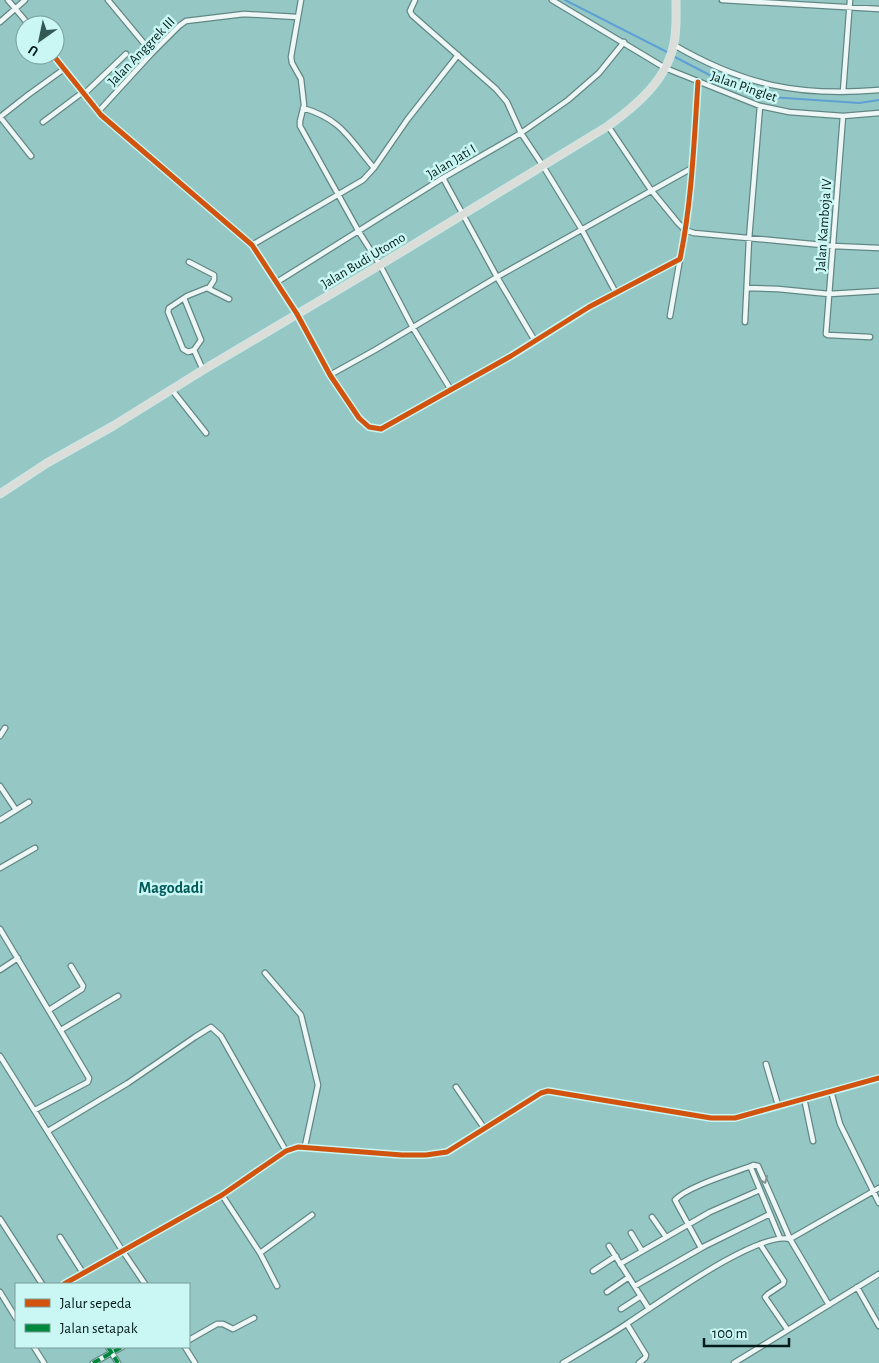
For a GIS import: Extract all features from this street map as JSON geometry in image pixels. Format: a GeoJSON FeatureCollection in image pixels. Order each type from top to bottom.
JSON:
{"type":"FeatureCollection","features":[{"type":"Feature","properties":{"kind":"main road","name":"Jalan Budi Utomo"},"geometry":{"type":"LineString","coordinates":[[0,494],[47,463],[172,390],[608,126],[638,103],[666,66],[673,48],[677,24],[676,0]]}},
{"type":"Feature","properties":{"kind":"street"},"geometry":{"type":"LineString","coordinates":[[8,0],[21,15]]}},
{"type":"Feature","properties":{"kind":"street"},"geometry":{"type":"LineString","coordinates":[[0,22],[25,0]]}},
{"type":"Feature","properties":{"kind":"street"},"geometry":{"type":"LineString","coordinates":[[108,0],[152,53]]}},
{"type":"Feature","properties":{"kind":"street"},"geometry":{"type":"LineString","coordinates":[[300,0],[291,57],[292,63],[301,79],[304,108],[300,126],[359,232],[380,265],[412,328],[452,390]]}},
{"type":"Feature","properties":{"kind":"street"},"geometry":{"type":"LineString","coordinates":[[415,0],[410,13],[502,95],[512,111],[521,134],[582,230],[616,293]]}},
{"type":"Feature","properties":{"kind":"street","name":"Jalan Pinglet"},"geometry":{"type":"LineString","coordinates":[[552,0],[666,66],[698,82],[760,106],[789,112],[843,116],[879,113]]}},
{"type":"Feature","properties":{"kind":"street"},"geometry":{"type":"LineString","coordinates":[[722,0],[879,9]]}},
{"type":"Feature","properties":{"kind":"street"},"geometry":{"type":"LineString","coordinates":[[844,92],[850,0]]}},
{"type":"Feature","properties":{"kind":"street","name":"Jalan Anggrek III"},"geometry":{"type":"LineString","coordinates":[[98,112],[152,53],[186,21],[244,14],[297,17]]}},
{"type":"Feature","properties":{"kind":"street","name":"Jalan Jati I"},"geometry":{"type":"LineString","coordinates":[[277,282],[444,178],[521,134],[568,100],[599,73],[624,42]]}},
{"type":"Feature","properties":{"kind":"street"},"geometry":{"type":"LineString","coordinates":[[673,48],[738,76],[770,85],[800,91],[844,92],[879,90]]}},
{"type":"Feature","properties":{"kind":"street"},"geometry":{"type":"LineString","coordinates":[[43,122],[83,93],[126,54]]}},
{"type":"Feature","properties":{"kind":"street"},"geometry":{"type":"LineString","coordinates":[[252,245],[364,180],[407,120],[458,55]]}},
{"type":"Feature","properties":{"kind":"street"},"geometry":{"type":"LineString","coordinates":[[61,65],[98,112],[252,245],[297,314],[330,375],[359,418],[369,427],[375,429],[388,427],[616,293],[680,259]]}},
{"type":"Feature","properties":{"kind":"street"},"geometry":{"type":"LineString","coordinates":[[31,156],[0,117],[64,69]]}},
{"type":"Feature","properties":{"kind":"street"},"geometry":{"type":"LineString","coordinates":[[670,316],[685,230],[692,168],[698,82]]}},
{"type":"Feature","properties":{"kind":"street"},"geometry":{"type":"LineString","coordinates":[[745,322],[749,238],[760,106]]}},
{"type":"Feature","properties":{"kind":"street"},"geometry":{"type":"LineString","coordinates":[[304,108],[320,113],[336,123],[344,130],[374,168]]}},
{"type":"Feature","properties":{"kind":"street","name":"Jalan Kamboja IV"},"geometry":{"type":"LineString","coordinates":[[843,116],[826,334],[870,338]]}},
{"type":"Feature","properties":{"kind":"street"},"geometry":{"type":"LineString","coordinates":[[608,126],[651,190],[685,230],[694,233],[833,246],[879,248]]}},
{"type":"Feature","properties":{"kind":"street"},"geometry":{"type":"LineString","coordinates":[[330,375],[497,277],[692,168]]}},
{"type":"Feature","properties":{"kind":"street"},"geometry":{"type":"LineString","coordinates":[[444,178],[497,277],[535,341]]}},
{"type":"Feature","properties":{"kind":"street"},"geometry":{"type":"LineString","coordinates":[[189,262],[214,275],[214,280],[209,288]]}},
{"type":"Feature","properties":{"kind":"street"},"geometry":{"type":"LineString","coordinates":[[184,298],[201,340],[194,350],[188,352],[183,349],[168,312],[169,308],[184,298],[209,288],[229,298]]}},
{"type":"Feature","properties":{"kind":"street"},"geometry":{"type":"LineString","coordinates":[[747,288],[829,294],[879,291]]}},
{"type":"Feature","properties":{"kind":"street"},"geometry":{"type":"LineString","coordinates":[[194,350],[203,370]]}},
{"type":"Feature","properties":{"kind":"street"},"geometry":{"type":"LineString","coordinates":[[172,390],[206,433]]}},
{"type":"Feature","properties":{"kind":"street"},"geometry":{"type":"LineString","coordinates":[[0,736],[5,728]]}},
{"type":"Feature","properties":{"kind":"street"},"geometry":{"type":"LineString","coordinates":[[0,786],[16,810]]}},
{"type":"Feature","properties":{"kind":"street"},"geometry":{"type":"LineString","coordinates":[[0,820],[29,802]]}},
{"type":"Feature","properties":{"kind":"street"},"geometry":{"type":"LineString","coordinates":[[0,868],[35,848]]}},
{"type":"Feature","properties":{"kind":"street"},"geometry":{"type":"LineString","coordinates":[[0,929],[89,1078],[89,1082],[35,1110]]}},
{"type":"Feature","properties":{"kind":"street"},"geometry":{"type":"LineString","coordinates":[[0,970],[18,958]]}},
{"type":"Feature","properties":{"kind":"street"},"geometry":{"type":"LineString","coordinates":[[49,1010],[82,989],[83,986],[71,966]]}},
{"type":"Feature","properties":{"kind":"street"},"geometry":{"type":"LineString","coordinates":[[265,973],[301,1015],[318,1086],[305,1146]]}},
{"type":"Feature","properties":{"kind":"street"},"geometry":{"type":"LineString","coordinates":[[61,1030],[118,996]]}},
{"type":"Feature","properties":{"kind":"street"},"geometry":{"type":"LineString","coordinates":[[48,1132],[128,1084],[211,1027],[221,1036],[286,1151]]}},
{"type":"Feature","properties":{"kind":"street"},"geometry":{"type":"LineString","coordinates":[[0,1056],[144,1283]]}},
{"type":"Feature","properties":{"kind":"street"},"geometry":{"type":"LineString","coordinates":[[766,1064],[778,1105]]}},
{"type":"Feature","properties":{"kind":"street"},"geometry":{"type":"LineString","coordinates":[[70,1283],[122,1250],[222,1195],[292,1148],[305,1146],[402,1155],[439,1154],[446,1152],[541,1093],[548,1091],[711,1118],[735,1118],[879,1078]]}},
{"type":"Feature","properties":{"kind":"street"},"geometry":{"type":"LineString","coordinates":[[456,1087],[484,1128]]}},
{"type":"Feature","properties":{"kind":"street"},"geometry":{"type":"LineString","coordinates":[[831,1091],[840,1124],[879,1203]]}},
{"type":"Feature","properties":{"kind":"street"},"geometry":{"type":"LineString","coordinates":[[804,1098],[813,1141]]}},
{"type":"Feature","properties":{"kind":"street"},"geometry":{"type":"LineString","coordinates":[[701,1248],[675,1202],[677,1198],[696,1187],[755,1164],[758,1166],[790,1239],[829,1305]]}},
{"type":"Feature","properties":{"kind":"street"},"geometry":{"type":"LineString","coordinates":[[751,1166],[780,1238]]}},
{"type":"Feature","properties":{"kind":"street"},"geometry":{"type":"LineString","coordinates":[[562,1363],[725,1261],[760,1244],[780,1238],[790,1239],[879,1188]]}},
{"type":"Feature","properties":{"kind":"street"},"geometry":{"type":"LineString","coordinates":[[620,1264],[710,1212],[760,1190]]}},
{"type":"Feature","properties":{"kind":"street"},"geometry":{"type":"LineString","coordinates":[[222,1195],[260,1253],[278,1286]]}},
{"type":"Feature","properties":{"kind":"street"},"geometry":{"type":"LineString","coordinates":[[634,1286],[701,1248],[770,1214]]}},
{"type":"Feature","properties":{"kind":"street"},"geometry":{"type":"LineString","coordinates":[[260,1253],[312,1215]]}},
{"type":"Feature","properties":{"kind":"street"},"geometry":{"type":"LineString","coordinates":[[652,1217],[666,1237]]}},
{"type":"Feature","properties":{"kind":"street"},"geometry":{"type":"LineString","coordinates":[[0,1218],[41,1283]]}},
{"type":"Feature","properties":{"kind":"street"},"geometry":{"type":"LineString","coordinates":[[631,1233],[642,1251]]}},
{"type":"Feature","properties":{"kind":"street"},"geometry":{"type":"LineString","coordinates":[[60,1237],[83,1273]]}},
{"type":"Feature","properties":{"kind":"street"},"geometry":{"type":"LineString","coordinates":[[760,1244],[784,1282],[768,1294],[766,1298],[787,1329]]}},
{"type":"Feature","properties":{"kind":"street"},"geometry":{"type":"LineString","coordinates":[[609,1246],[649,1309]]}},
{"type":"Feature","properties":{"kind":"street"},"geometry":{"type":"LineString","coordinates":[[593,1271],[616,1256]]}},
{"type":"Feature","properties":{"kind":"street"},"geometry":{"type":"LineString","coordinates":[[734,1363],[879,1274]]}},
{"type":"Feature","properties":{"kind":"street"},"geometry":{"type":"LineString","coordinates":[[606,1292],[629,1277]]}},
{"type":"Feature","properties":{"kind":"street"},"geometry":{"type":"LineString","coordinates":[[857,1288],[879,1326]]}},
{"type":"Feature","properties":{"kind":"street"},"geometry":{"type":"LineString","coordinates":[[0,1292],[2,1299],[15,1315]]}},
{"type":"Feature","properties":{"kind":"street"},"geometry":{"type":"LineString","coordinates":[[621,1309],[641,1296]]}},
{"type":"Feature","properties":{"kind":"street"},"geometry":{"type":"LineString","coordinates":[[190,1339],[217,1324],[223,1324],[233,1329],[254,1318]]}},
{"type":"Feature","properties":{"kind":"street"},"geometry":{"type":"LineString","coordinates":[[627,1324],[646,1355],[639,1363]]}},
{"type":"Feature","properties":{"kind":"street"},"geometry":{"type":"LineString","coordinates":[[35,1348],[44,1363]]}},
{"type":"Feature","properties":{"kind":"street"},"geometry":{"type":"LineString","coordinates":[[109,1348],[118,1363]]}},
{"type":"Feature","properties":{"kind":"street"},"geometry":{"type":"LineString","coordinates":[[93,1363],[120,1348]]}},
{"type":"Feature","properties":{"kind":"street"},"geometry":{"type":"LineString","coordinates":[[186,1348],[195,1363]]}},
{"type":"Feature","properties":{"kind":"waterway"},"geometry":{"type":"LineString","coordinates":[[565,0],[669,53]]}},
{"type":"Feature","properties":{"kind":"waterway"},"geometry":{"type":"LineString","coordinates":[[673,56],[725,83],[770,97],[859,103],[879,100]]}},
{"type":"Feature","properties":{"kind":"marked path"},"geometry":{"type":"LineString","coordinates":[[109,1348],[118,1363]]}},
{"type":"Feature","properties":{"kind":"marked path"},"geometry":{"type":"LineString","coordinates":[[93,1363],[120,1348]]}},
{"type":"Feature","properties":{"kind":"cycle path"},"geometry":{"type":"LineString","coordinates":[[61,65],[101,115],[252,245],[297,314],[330,375],[359,418],[369,427],[381,429],[511,356],[589,307],[680,259],[690,193],[698,82]]}},
{"type":"Feature","properties":{"kind":"cycle path"},"geometry":{"type":"LineString","coordinates":[[66,1283],[222,1195],[286,1151],[298,1147],[402,1155],[426,1155],[447,1152],[541,1093],[548,1091],[711,1118],[735,1118],[879,1078]]}},
{"type":"Feature","properties":{"kind":"district","name":"Magodadi"},"geometry":{"type":"Point","coordinates":[171,887]}}]}
